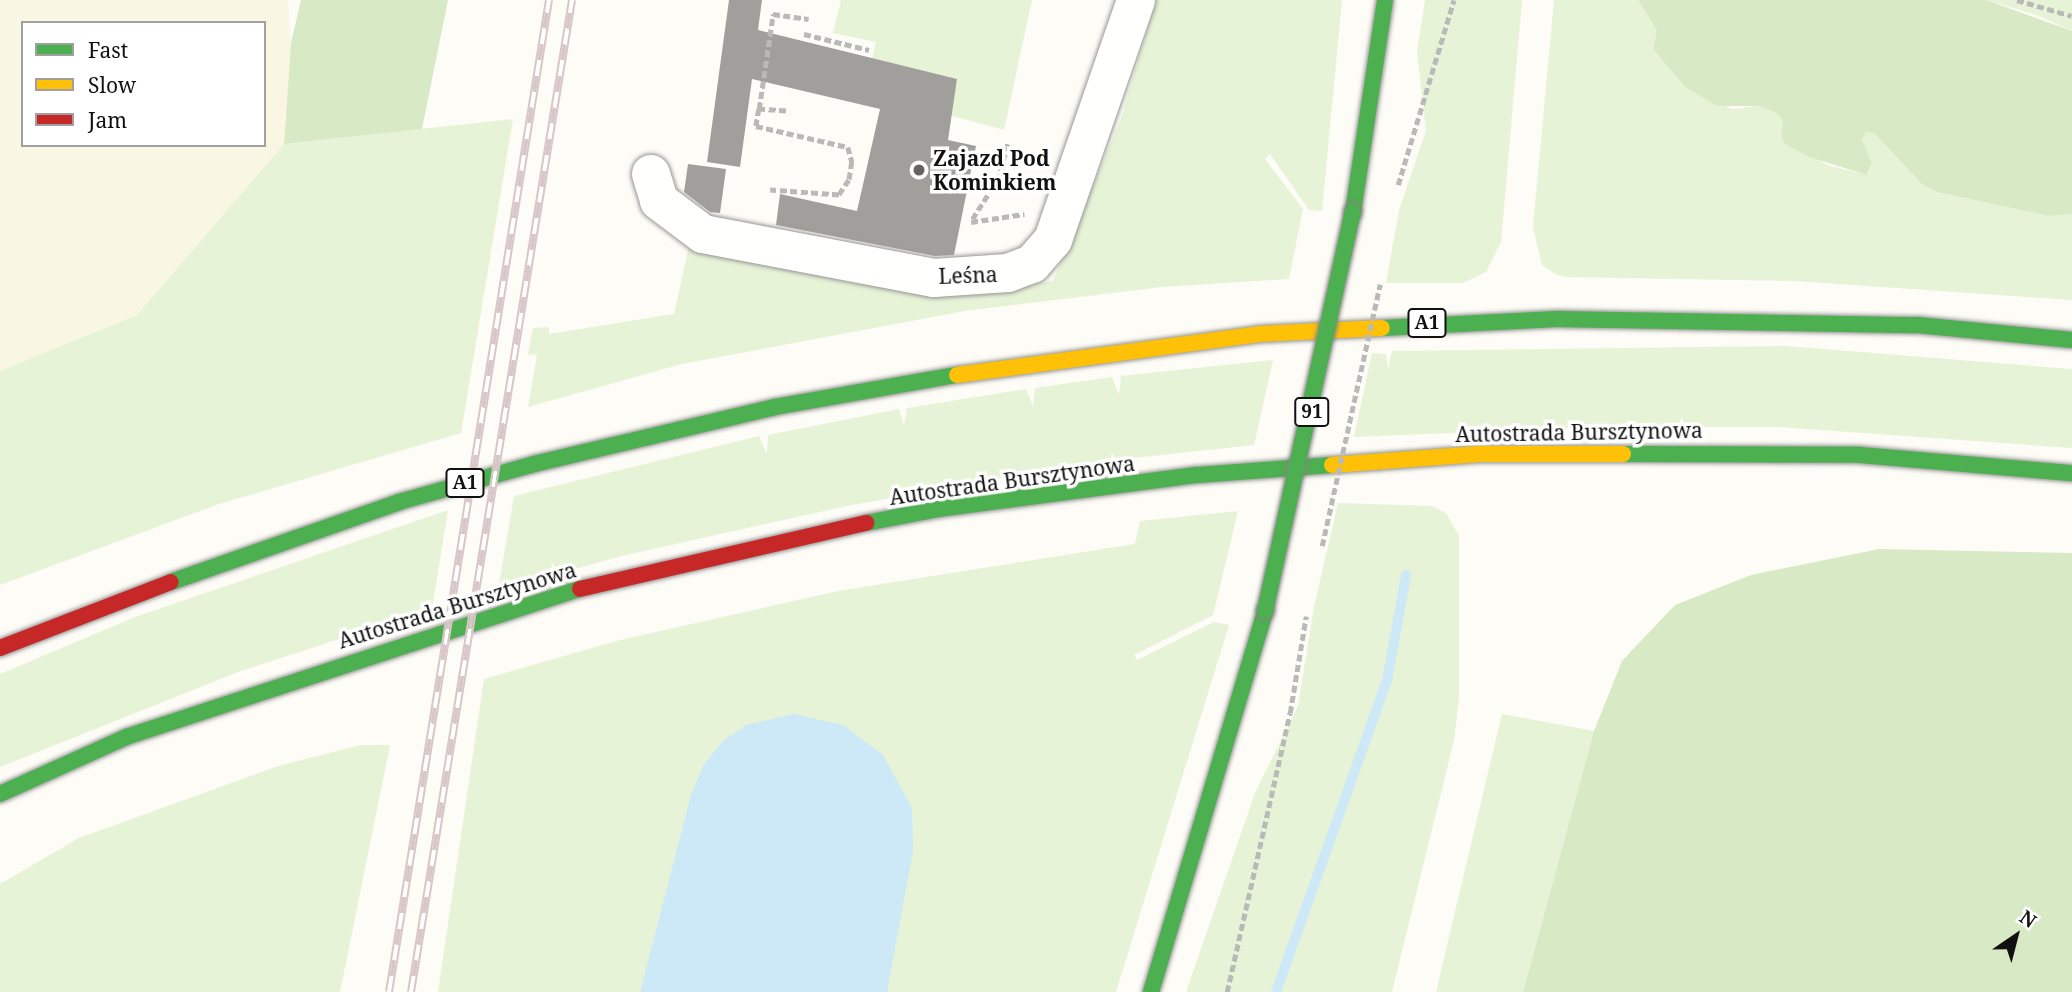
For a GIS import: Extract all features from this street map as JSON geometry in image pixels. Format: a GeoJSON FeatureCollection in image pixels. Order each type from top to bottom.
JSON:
{"type":"FeatureCollection","features":[{"type":"Feature","properties":{"kind":"main road","name":"91"},"geometry":{"type":"LineString","coordinates":[[1151,992],[1265,611],[1353,212],[1385,0]]}},
{"type":"Feature","properties":{"kind":"main road","name":"A1"},"geometry":{"type":"LineString","coordinates":[[0,648],[386,507],[534,464],[775,407],[1029,362],[1259,334],[1556,319],[1917,325],[2072,340]]}},
{"type":"Feature","properties":{"kind":"main road","name":"Autostrada Bursztynowa"},"geometry":{"type":"LineString","coordinates":[[0,794],[126,737],[541,598],[794,537],[938,509],[1198,475],[1480,454],[1860,455],[2072,473]]}},
{"type":"Feature","properties":{"kind":"main road"},"geometry":{"type":"LineString","coordinates":[[0,639],[39,632]]}},
{"type":"Feature","properties":{"kind":"street","name":"Leśna"},"geometry":{"type":"LineString","coordinates":[[651,174],[659,201],[703,234],[934,278],[981,277],[1032,264],[1052,240],[1061,218],[1136,0]]}},
{"type":"Feature","properties":{"kind":"path"},"geometry":{"type":"LineString","coordinates":[[1396,198],[1454,0]]}},
{"type":"Feature","properties":{"kind":"path"},"geometry":{"type":"LineString","coordinates":[[2017,0],[2072,16]]}},
{"type":"Feature","properties":{"kind":"path"},"geometry":{"type":"LineString","coordinates":[[770,190],[839,195],[849,180],[852,162],[848,147],[756,126],[773,14],[809,19]]}},
{"type":"Feature","properties":{"kind":"path"},"geometry":{"type":"LineString","coordinates":[[804,34],[869,50]]}},
{"type":"Feature","properties":{"kind":"path"},"geometry":{"type":"LineString","coordinates":[[759,109],[786,111]]}},
{"type":"Feature","properties":{"kind":"path"},"geometry":{"type":"LineString","coordinates":[[1008,144],[999,178],[971,222],[1013,213],[1061,218]]}},
{"type":"Feature","properties":{"kind":"path"},"geometry":{"type":"LineString","coordinates":[[1320,554],[1381,274]]}},
{"type":"Feature","properties":{"kind":"path"},"geometry":{"type":"LineString","coordinates":[[1227,992],[1290,713],[1307,608]]}},
{"type":"Feature","properties":{"kind":"shaded area"},"geometry":{"type":"Polygon","coordinates":[[[0,0],[288,0],[291,43],[284,144],[137,315],[0,371],[0,0]]]}},
{"type":"Feature","properties":{"kind":"green space"},"geometry":{"type":"Polygon","coordinates":[[[301,0],[448,0],[422,129],[284,144],[291,43],[301,0]]]}},
{"type":"Feature","properties":{"kind":"green space"},"geometry":{"type":"Polygon","coordinates":[[[841,0],[1032,0],[1004,130],[949,115],[957,79],[872,60],[876,42],[833,33],[841,0]]]}},
{"type":"Feature","properties":{"kind":"green space"},"geometry":{"type":"Polygon","coordinates":[[[1156,0],[1342,0],[1322,211],[1309,210],[1270,154],[1265,159],[1303,209],[1289,279],[1162,287],[965,311],[682,364],[528,407],[537,355],[528,354],[533,328],[549,327],[549,334],[674,314],[695,219],[966,292],[1053,281],[1121,119],[1156,0]]]}},
{"type":"Feature","properties":{"kind":"green space"},"geometry":{"type":"Polygon","coordinates":[[[1425,0],[1522,0],[1501,242],[1486,272],[1463,283],[1386,283],[1399,210],[1426,131],[1417,51],[1425,0]]]}},
{"type":"Feature","properties":{"kind":"green space"},"geometry":{"type":"Polygon","coordinates":[[[1554,0],[1638,0],[1657,31],[1653,49],[1685,87],[1732,109],[1760,106],[1776,113],[1783,120],[1781,136],[1785,144],[1830,166],[1868,175],[1872,163],[1862,139],[1866,132],[1873,132],[1922,184],[1937,192],[2049,216],[2072,214],[2072,300],[1795,281],[1566,277],[1555,274],[1542,265],[1533,227],[1554,0]]]}},
{"type":"Feature","properties":{"kind":"green space"},"geometry":{"type":"Polygon","coordinates":[[[1638,0],[1986,0],[2072,31],[2072,214],[2049,216],[1937,192],[1922,184],[1873,132],[1866,132],[1862,139],[1872,163],[1867,175],[1809,157],[1785,144],[1781,136],[1783,120],[1776,113],[1760,106],[1717,106],[1685,87],[1653,49],[1657,31],[1638,0]]]}},
{"type":"Feature","properties":{"kind":"green space"},"geometry":{"type":"Polygon","coordinates":[[[1986,0],[2072,0],[2072,31],[2036,15],[1986,0]]]}},
{"type":"Feature","properties":{"kind":"green space"},"geometry":{"type":"Polygon","coordinates":[[[513,119],[461,433],[219,504],[0,585],[0,371],[137,315],[284,144],[513,119]]]}},
{"type":"Feature","properties":{"kind":"green space"},"geometry":{"type":"Polygon","coordinates":[[[1787,346],[2072,369],[2072,448],[1778,427],[1593,427],[1354,437],[1372,353],[1386,354],[1388,369],[1392,351],[1787,346]]]}},
{"type":"Feature","properties":{"kind":"green space"},"geometry":{"type":"Polygon","coordinates":[[[1273,360],[1254,445],[1078,464],[842,507],[626,555],[498,590],[514,496],[759,436],[767,454],[768,435],[899,409],[904,426],[907,408],[1026,389],[1033,407],[1035,388],[1112,377],[1119,395],[1121,376],[1273,360]]]}},
{"type":"Feature","properties":{"kind":"green space"},"geometry":{"type":"Polygon","coordinates":[[[1338,503],[1432,506],[1446,513],[1459,536],[1459,698],[1454,740],[1392,992],[1186,992],[1255,793],[1298,706],[1314,607],[1338,503]]]}},
{"type":"Feature","properties":{"kind":"green space"},"geometry":{"type":"Polygon","coordinates":[[[448,510],[432,609],[238,672],[0,767],[0,674],[135,617],[448,510]]]}},
{"type":"Feature","properties":{"kind":"green space"},"geometry":{"type":"Polygon","coordinates":[[[1238,511],[1213,615],[1134,655],[1137,660],[1214,622],[1229,625],[1116,992],[438,992],[484,679],[620,640],[838,591],[1135,544],[1140,521],[1238,511]]]}},
{"type":"Feature","properties":{"kind":"green space"},"geometry":{"type":"Polygon","coordinates":[[[1879,549],[2072,553],[2072,992],[1523,992],[1594,731],[1622,661],[1675,605],[1751,575],[1879,549]]]}},
{"type":"Feature","properties":{"kind":"green space"},"geometry":{"type":"Polygon","coordinates":[[[1502,714],[1594,731],[1523,992],[1436,992],[1502,714]]]}},
{"type":"Feature","properties":{"kind":"green space"},"geometry":{"type":"Polygon","coordinates":[[[361,745],[390,745],[340,992],[0,992],[0,884],[79,838],[278,766],[361,745]]]}},
{"type":"Feature","properties":{"kind":"water"},"geometry":{"type":"Polygon","coordinates":[[[794,714],[843,725],[883,755],[912,808],[913,851],[887,992],[640,992],[691,795],[703,766],[722,742],[746,725],[794,714]]]}},
{"type":"Feature","properties":{"kind":"building","name":"Zajazd Pod Kominkiem"},"geometry":{"type":"Polygon","coordinates":[[[729,0],[762,0],[758,30],[957,79],[948,140],[976,146],[954,255],[935,256],[776,225],[780,194],[857,211],[880,109],[752,79],[740,167],[707,162],[729,0]]]}},
{"type":"Feature","properties":{"kind":"building"},"geometry":{"type":"Polygon","coordinates":[[[688,164],[726,169],[720,213],[710,212],[684,192],[688,164]]]}},
{"type":"Feature","properties":{"kind":"waterway"},"geometry":{"type":"LineString","coordinates":[[1276,992],[1387,681],[1406,575]]}},
{"type":"Feature","properties":{"kind":"railway"},"geometry":{"type":"LineString","coordinates":[[389,992],[549,0]]}},
{"type":"Feature","properties":{"kind":"railway"},"geometry":{"type":"LineString","coordinates":[[411,992],[572,0]]}},
{"type":"Feature","properties":{"kind":"traffic: fast"},"geometry":{"type":"LineString","coordinates":[[1353,212],[1385,0]]}},
{"type":"Feature","properties":{"kind":"traffic: fast"},"geometry":{"type":"LineString","coordinates":[[1265,611],[1353,212]]}},
{"type":"Feature","properties":{"kind":"traffic: fast"},"geometry":{"type":"LineString","coordinates":[[1382,328],[1556,319],[1917,325],[2072,340]]}},
{"type":"Feature","properties":{"kind":"traffic: fast"},"geometry":{"type":"LineString","coordinates":[[171,582],[399,502],[534,464],[775,407],[957,375]]}},
{"type":"Feature","properties":{"kind":"traffic: fast"},"geometry":{"type":"LineString","coordinates":[[1623,454],[1860,455],[2072,473]]}},
{"type":"Feature","properties":{"kind":"traffic: fast"},"geometry":{"type":"LineString","coordinates":[[866,523],[938,509],[1198,475],[1332,465]]}},
{"type":"Feature","properties":{"kind":"traffic: fast"},"geometry":{"type":"LineString","coordinates":[[0,794],[126,737],[580,589]]}},
{"type":"Feature","properties":{"kind":"traffic: fast"},"geometry":{"type":"LineString","coordinates":[[1151,992],[1265,611]]}},
{"type":"Feature","properties":{"kind":"traffic: slow"},"geometry":{"type":"LineString","coordinates":[[957,375],[1259,334],[1382,328]]}},
{"type":"Feature","properties":{"kind":"traffic: slow"},"geometry":{"type":"LineString","coordinates":[[1332,465],[1480,454],[1623,454]]}},
{"type":"Feature","properties":{"kind":"traffic: jam"},"geometry":{"type":"LineString","coordinates":[[580,589],[866,523]]}},
{"type":"Feature","properties":{"kind":"traffic: jam"},"geometry":{"type":"LineString","coordinates":[[0,648],[171,582]]}},
{"type":"Feature","properties":{"kind":"place","name":"Zajazd Pod Kominkiem"},"geometry":{"type":"Point","coordinates":[919,170]}}]}
